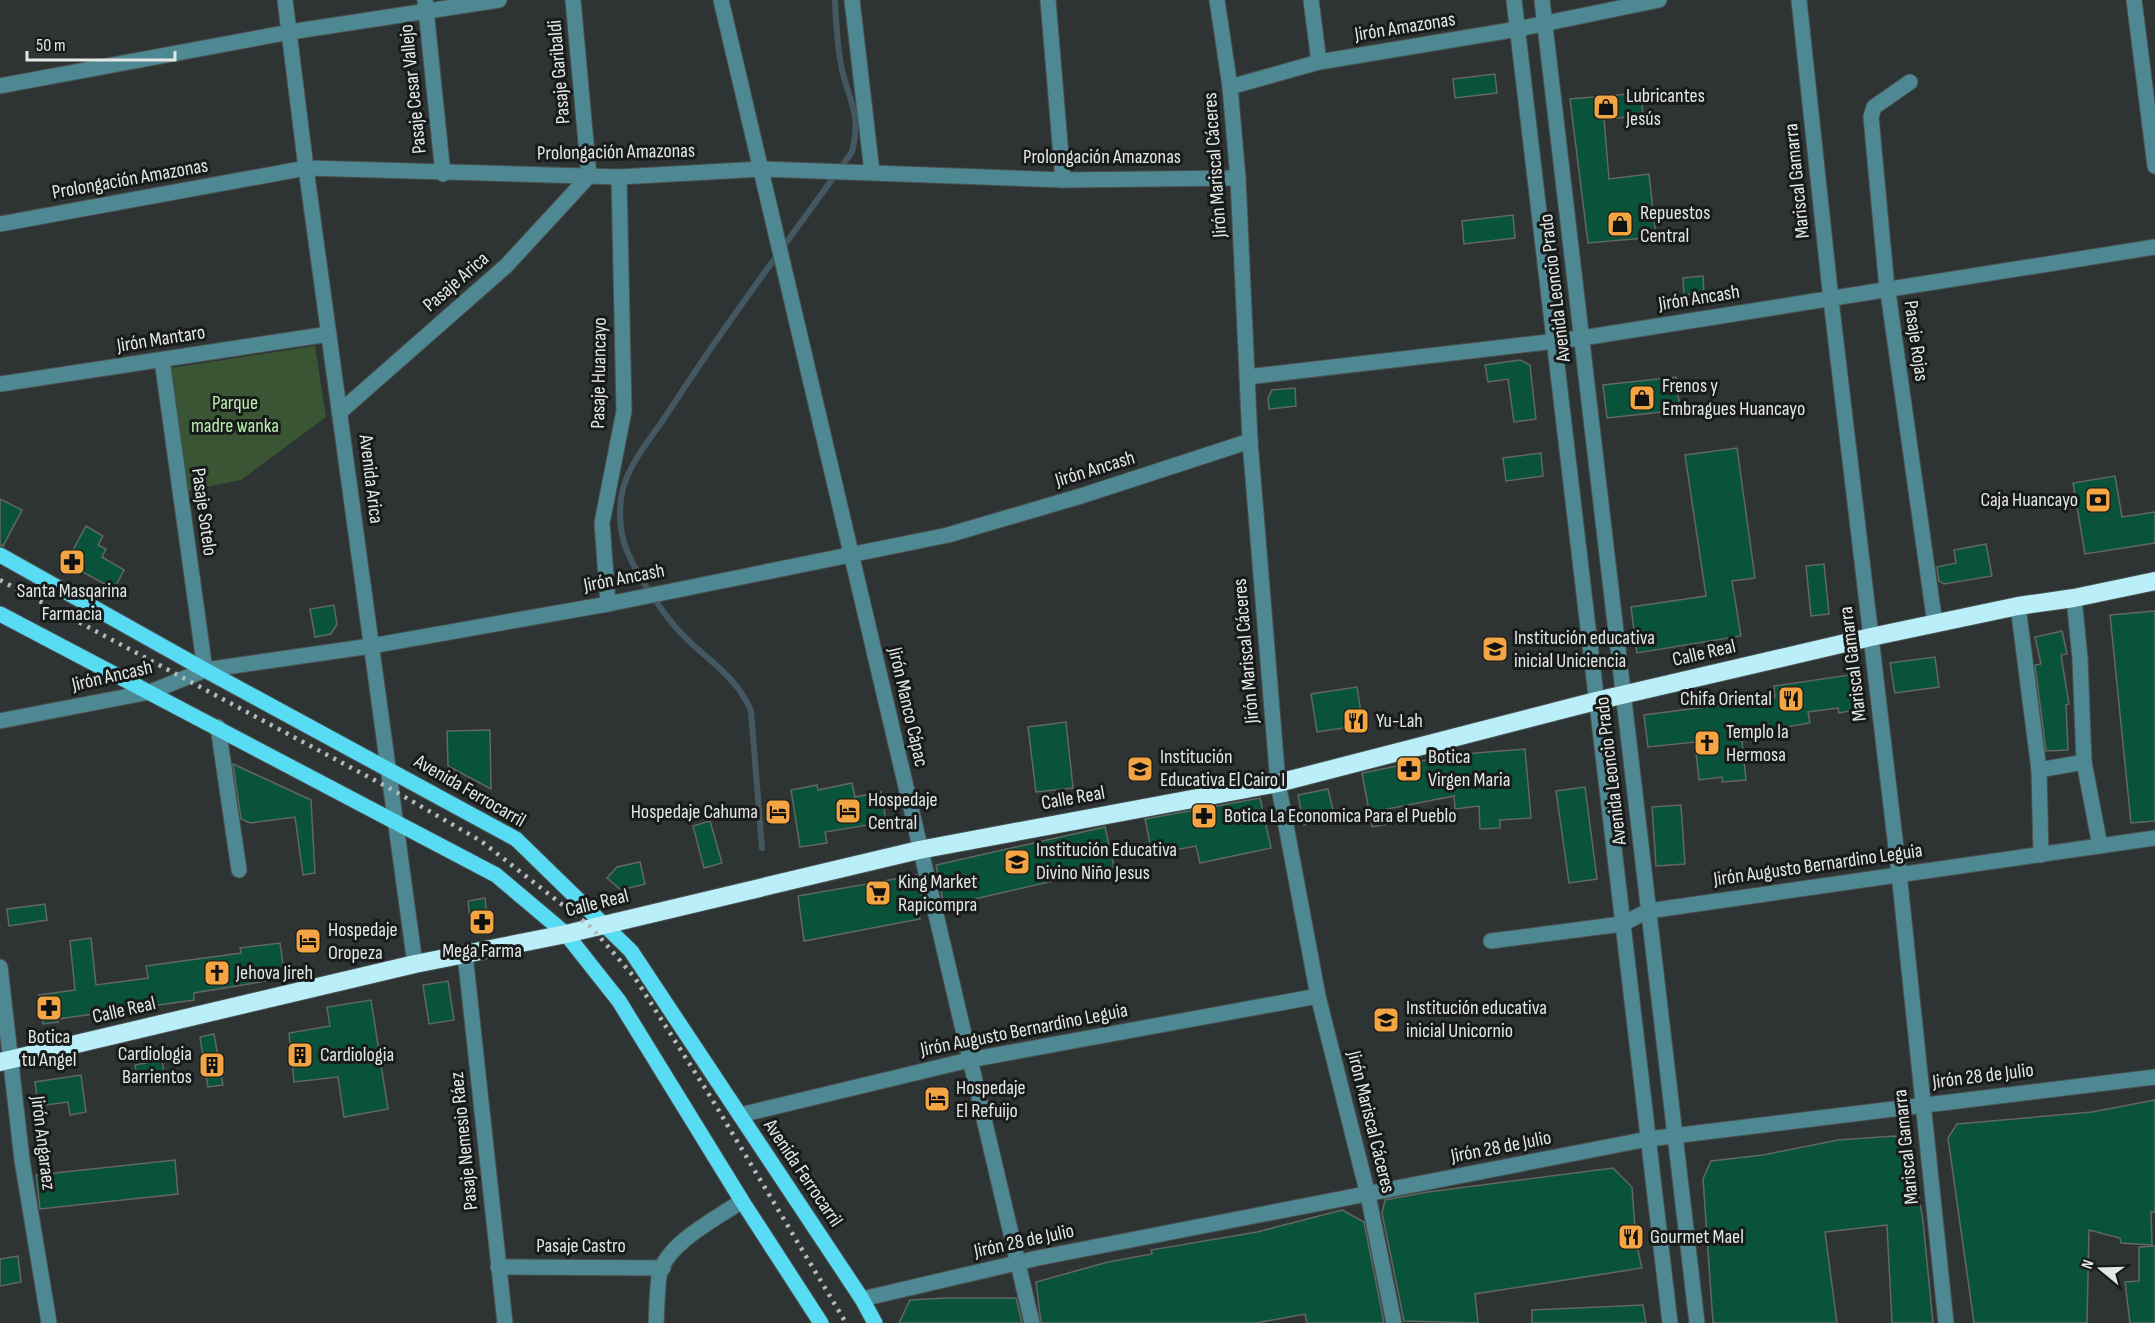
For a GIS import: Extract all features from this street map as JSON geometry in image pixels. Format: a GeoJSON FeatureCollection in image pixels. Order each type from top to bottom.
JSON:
{"type":"FeatureCollection","features":[{"type":"Feature","properties":{"kind":"highway","name":"Calle Real"},"geometry":{"type":"LineString","coordinates":[[6,1061],[415,964],[606,925],[919,850],[1278,783],[1596,701],[1871,637],[2018,606],[2074,598],[2155,581]]}},
{"type":"Feature","properties":{"kind":"main road","name":"Avenida Ferrocarril"},"geometry":{"type":"LineString","coordinates":[[0,555],[205,670],[516,839],[631,951],[862,1299],[875,1323]]}},
{"type":"Feature","properties":{"kind":"main road"},"geometry":{"type":"LineString","coordinates":[[0,614],[496,875],[566,934],[619,1001],[742,1201],[821,1323]]}},
{"type":"Feature","properties":{"kind":"street","name":"Avenida Arica"},"geometry":{"type":"LineString","coordinates":[[285,0],[328,334],[341,411],[415,964]]}},
{"type":"Feature","properties":{"kind":"street"},"geometry":{"type":"LineString","coordinates":[[0,86],[426,6],[499,0]]}},
{"type":"Feature","properties":{"kind":"street","name":"Pasaje Garibaldi"},"geometry":{"type":"LineString","coordinates":[[573,0],[589,176]]}},
{"type":"Feature","properties":{"kind":"street","name":"Jirón Manco Cápac"},"geometry":{"type":"LineString","coordinates":[[721,0],[776,225],[919,850],[1032,1323]]}},
{"type":"Feature","properties":{"kind":"street"},"geometry":{"type":"LineString","coordinates":[[852,0],[869,172]]}},
{"type":"Feature","properties":{"kind":"street"},"geometry":{"type":"LineString","coordinates":[[1048,0],[1063,180]]}},
{"type":"Feature","properties":{"kind":"street","name":"Jirón Mariscal Cáceres"},"geometry":{"type":"LineString","coordinates":[[1217,0],[1230,87],[1238,178],[1250,441],[1278,783],[1318,996],[1368,1195],[1394,1323]]}},
{"type":"Feature","properties":{"kind":"street"},"geometry":{"type":"LineString","coordinates":[[1311,0],[1319,62]]}},
{"type":"Feature","properties":{"kind":"street","name":"Avenida Leoncio Prado"},"geometry":{"type":"LineString","coordinates":[[1515,0],[1670,1323]]}},
{"type":"Feature","properties":{"kind":"street","name":"Avenida Leoncio Prado"},"geometry":{"type":"LineString","coordinates":[[1542,0],[1697,1323]]}},
{"type":"Feature","properties":{"kind":"street","name":"Jirón Amazonas"},"geometry":{"type":"LineString","coordinates":[[1230,87],[1319,62],[1518,30],[1659,0]]}},
{"type":"Feature","properties":{"kind":"street","name":"Mariscal Gamarra"},"geometry":{"type":"LineString","coordinates":[[1799,0],[1831,300],[1899,873],[1946,1323]]}},
{"type":"Feature","properties":{"kind":"street"},"geometry":{"type":"LineString","coordinates":[[2134,0],[2150,102],[2155,166]]}},
{"type":"Feature","properties":{"kind":"street","name":"Pasaje Cesar Vallejo"},"geometry":{"type":"LineString","coordinates":[[426,6],[443,174]]}},
{"type":"Feature","properties":{"kind":"street","name":"Pasaje Rojas"},"geometry":{"type":"LineString","coordinates":[[1910,82],[1874,107],[1870,117],[1887,291],[1935,624]]}},
{"type":"Feature","properties":{"kind":"street","name":"Prolongación Amazonas"},"geometry":{"type":"LineString","coordinates":[[0,224],[306,168],[443,174],[620,177],[762,169],[815,169],[1063,180],[1238,178]]}},
{"type":"Feature","properties":{"kind":"street","name":"Pasaje Arica"},"geometry":{"type":"LineString","coordinates":[[341,411],[506,266],[589,176]]}},
{"type":"Feature","properties":{"kind":"street","name":"Pasaje Huancayo"},"geometry":{"type":"LineString","coordinates":[[608,604],[602,523],[624,411],[620,177]]}},
{"type":"Feature","properties":{"kind":"street","name":"Jirón Ancash"},"geometry":{"type":"LineString","coordinates":[[1247,378],[1556,342],[2155,247]]}},
{"type":"Feature","properties":{"kind":"street","name":"Jirón Mantaro"},"geometry":{"type":"LineString","coordinates":[[0,384],[328,334]]}},
{"type":"Feature","properties":{"kind":"street","name":"Pasaje Sotelo"},"geometry":{"type":"LineString","coordinates":[[162,360],[205,670]]}},
{"type":"Feature","properties":{"kind":"street","name":"Jirón Ancash"},"geometry":{"type":"LineString","coordinates":[[0,722],[150,692],[205,670],[371,646],[608,604],[948,535],[1081,496],[1250,441]]}},
{"type":"Feature","properties":{"kind":"street"},"geometry":{"type":"LineString","coordinates":[[2074,598],[2080,658],[2084,762],[2100,846]]}},
{"type":"Feature","properties":{"kind":"street"},"geometry":{"type":"LineString","coordinates":[[2018,606],[2039,770],[2041,855]]}},
{"type":"Feature","properties":{"kind":"street"},"geometry":{"type":"LineString","coordinates":[[218,728],[239,870]]}},
{"type":"Feature","properties":{"kind":"street"},"geometry":{"type":"LineString","coordinates":[[2039,770],[2084,762]]}},
{"type":"Feature","properties":{"kind":"street","name":"Jirón Augusto Bernardino Leguia"},"geometry":{"type":"LineString","coordinates":[[1491,941],[1622,924],[1648,911],[1899,873],[2155,838]]}},
{"type":"Feature","properties":{"kind":"street","name":"Pasaje Nemesio Ráez"},"geometry":{"type":"LineString","coordinates":[[465,954],[505,1323]]}},
{"type":"Feature","properties":{"kind":"street","name":"Jirón Angaraez"},"geometry":{"type":"LineString","coordinates":[[0,967],[6,1061],[49,1323]]}},
{"type":"Feature","properties":{"kind":"street","name":"Jirón Augusto Bernardino Leguia"},"geometry":{"type":"LineString","coordinates":[[740,1115],[969,1060],[1318,996]]}},
{"type":"Feature","properties":{"kind":"street","name":"Jirón 28 de Julio"},"geometry":{"type":"LineString","coordinates":[[862,1299],[1017,1263],[1648,1139],[2155,1077]]}},
{"type":"Feature","properties":{"kind":"street"},"geometry":{"type":"LineString","coordinates":[[656,1323],[660,1273],[669,1256],[682,1242],[742,1201]]}},
{"type":"Feature","properties":{"kind":"street","name":"Pasaje Castro"},"geometry":{"type":"LineString","coordinates":[[498,1267],[663,1268]]}},
{"type":"Feature","properties":{"kind":"green space","name":"Parque madre wanka"},"geometry":{"type":"Polygon","coordinates":[[[315,346],[326,417],[241,480],[186,491],[171,368],[315,346]]]}},
{"type":"Feature","properties":{"kind":"building"},"geometry":{"type":"Polygon","coordinates":[[[1495,74],[1497,93],[1455,98],[1453,79],[1495,74]]]}},
{"type":"Feature","properties":{"kind":"building"},"geometry":{"type":"Polygon","coordinates":[[[1641,93],[1643,116],[1604,119],[1609,179],[1649,174],[1656,237],[1588,243],[1570,99],[1641,93]]]}},
{"type":"Feature","properties":{"kind":"building"},"geometry":{"type":"Polygon","coordinates":[[[1513,215],[1515,238],[1464,244],[1462,221],[1513,215]]]}},
{"type":"Feature","properties":{"kind":"building"},"geometry":{"type":"Polygon","coordinates":[[[1703,276],[1704,293],[1684,295],[1683,278],[1703,276]]]}},
{"type":"Feature","properties":{"kind":"building"},"geometry":{"type":"Polygon","coordinates":[[[1520,360],[1530,365],[1536,419],[1514,422],[1508,379],[1488,382],[1485,365],[1520,360]]]}},
{"type":"Feature","properties":{"kind":"building","name":"Frenos y Embragues Huancayo"},"geometry":{"type":"Polygon","coordinates":[[[1676,377],[1680,410],[1607,418],[1603,385],[1676,377]]]}},
{"type":"Feature","properties":{"kind":"building"},"geometry":{"type":"Polygon","coordinates":[[[1295,388],[1296,406],[1269,409],[1268,398],[1272,390],[1295,388]]]}},
{"type":"Feature","properties":{"kind":"building"},"geometry":{"type":"Polygon","coordinates":[[[1737,448],[1755,578],[1732,581],[1741,636],[1637,653],[1631,607],[1706,596],[1685,455],[1737,448]]]}},
{"type":"Feature","properties":{"kind":"building"},"geometry":{"type":"Polygon","coordinates":[[[1541,453],[1543,476],[1506,481],[1503,458],[1541,453]]]}},
{"type":"Feature","properties":{"kind":"building","name":"Caja Huancayo"},"geometry":{"type":"Polygon","coordinates":[[[2115,476],[2122,517],[2155,512],[2155,543],[2085,554],[2073,483],[2115,476]]]}},
{"type":"Feature","properties":{"kind":"building"},"geometry":{"type":"Polygon","coordinates":[[[0,499],[22,510],[3,546],[0,545],[0,499]]]}},
{"type":"Feature","properties":{"kind":"building"},"geometry":{"type":"Polygon","coordinates":[[[86,526],[103,536],[98,545],[106,549],[102,557],[124,570],[114,589],[66,563],[86,526]]]}},
{"type":"Feature","properties":{"kind":"building"},"geometry":{"type":"Polygon","coordinates":[[[1986,544],[1992,576],[1944,584],[1939,581],[1937,567],[1956,563],[1954,550],[1986,544]]]}},
{"type":"Feature","properties":{"kind":"building"},"geometry":{"type":"Polygon","coordinates":[[[1824,564],[1829,614],[1811,616],[1806,566],[1824,564]]]}},
{"type":"Feature","properties":{"kind":"building"},"geometry":{"type":"Polygon","coordinates":[[[334,605],[337,624],[331,634],[315,637],[310,609],[334,605]]]}},
{"type":"Feature","properties":{"kind":"building"},"geometry":{"type":"Polygon","coordinates":[[[2155,611],[2155,821],[2131,823],[2110,615],[2155,611]]]}},
{"type":"Feature","properties":{"kind":"building"},"geometry":{"type":"Polygon","coordinates":[[[2062,631],[2067,654],[2061,655],[2069,704],[2066,705],[2068,750],[2046,751],[2035,665],[2041,664],[2035,637],[2062,631]]]}},
{"type":"Feature","properties":{"kind":"building"},"geometry":{"type":"Polygon","coordinates":[[[1935,657],[1939,687],[1895,693],[1890,663],[1935,657]]]}},
{"type":"Feature","properties":{"kind":"building"},"geometry":{"type":"Polygon","coordinates":[[[1856,674],[1861,709],[1839,713],[1838,708],[1808,712],[1810,723],[1767,730],[1768,737],[1742,741],[1746,780],[1722,782],[1722,777],[1699,780],[1695,742],[1648,747],[1644,715],[1775,698],[1774,686],[1856,674]]]}},
{"type":"Feature","properties":{"kind":"building"},"geometry":{"type":"Polygon","coordinates":[[[1357,687],[1363,725],[1317,732],[1311,694],[1357,687]]]}},
{"type":"Feature","properties":{"kind":"building"},"geometry":{"type":"Polygon","coordinates":[[[1066,722],[1073,788],[1036,792],[1028,727],[1066,722]]]}},
{"type":"Feature","properties":{"kind":"building"},"geometry":{"type":"Polygon","coordinates":[[[490,730],[491,789],[448,766],[447,731],[490,730]]]}},
{"type":"Feature","properties":{"kind":"building"},"geometry":{"type":"Polygon","coordinates":[[[1525,749],[1531,818],[1500,820],[1500,828],[1480,829],[1479,806],[1455,809],[1454,796],[1387,809],[1389,824],[1372,827],[1362,773],[1451,755],[1525,749]]]}},
{"type":"Feature","properties":{"kind":"building"},"geometry":{"type":"Polygon","coordinates":[[[233,764],[311,800],[315,873],[303,875],[295,817],[250,823],[241,819],[233,764]]]}},
{"type":"Feature","properties":{"kind":"building"},"geometry":{"type":"Polygon","coordinates":[[[852,783],[855,797],[881,792],[886,822],[825,832],[827,843],[800,847],[791,790],[817,785],[818,790],[852,783]]]}},
{"type":"Feature","properties":{"kind":"building"},"geometry":{"type":"Polygon","coordinates":[[[1585,787],[1597,879],[1569,883],[1556,791],[1585,787]]]}},
{"type":"Feature","properties":{"kind":"building"},"geometry":{"type":"Polygon","coordinates":[[[1328,789],[1335,818],[1304,825],[1298,795],[1328,789]]]}},
{"type":"Feature","properties":{"kind":"building"},"geometry":{"type":"Polygon","coordinates":[[[1260,798],[1271,848],[1200,863],[1196,846],[1152,854],[1145,819],[1260,798]]]}},
{"type":"Feature","properties":{"kind":"building"},"geometry":{"type":"Polygon","coordinates":[[[1681,805],[1685,864],[1656,866],[1652,807],[1681,805]]]}},
{"type":"Feature","properties":{"kind":"building"},"geometry":{"type":"Polygon","coordinates":[[[710,821],[722,863],[704,868],[693,826],[710,821]]]}},
{"type":"Feature","properties":{"kind":"building"},"geometry":{"type":"Polygon","coordinates":[[[1105,827],[1114,867],[944,906],[936,865],[1105,827]]]}},
{"type":"Feature","properties":{"kind":"building"},"geometry":{"type":"Polygon","coordinates":[[[640,862],[645,884],[621,890],[607,878],[617,867],[640,862]]]}},
{"type":"Feature","properties":{"kind":"building"},"geometry":{"type":"Polygon","coordinates":[[[917,875],[925,910],[918,912],[920,919],[804,941],[798,896],[917,875]]]}},
{"type":"Feature","properties":{"kind":"building"},"geometry":{"type":"Polygon","coordinates":[[[485,898],[488,926],[471,928],[468,901],[485,898]]]}},
{"type":"Feature","properties":{"kind":"building"},"geometry":{"type":"Polygon","coordinates":[[[45,904],[47,920],[9,926],[7,909],[45,904]]]}},
{"type":"Feature","properties":{"kind":"building"},"geometry":{"type":"Polygon","coordinates":[[[91,938],[96,985],[148,978],[146,966],[241,953],[240,948],[280,943],[285,978],[194,993],[194,1000],[58,1019],[58,1022],[43,1024],[39,995],[75,990],[70,941],[91,938]]]}},
{"type":"Feature","properties":{"kind":"building"},"geometry":{"type":"Polygon","coordinates":[[[448,981],[454,1020],[429,1024],[423,985],[448,981]]]}},
{"type":"Feature","properties":{"kind":"building"},"geometry":{"type":"Polygon","coordinates":[[[371,1000],[388,1109],[344,1117],[338,1077],[294,1082],[289,1033],[330,1026],[327,1007],[371,1000]]]}},
{"type":"Feature","properties":{"kind":"building","name":"Cardiologia Barrientos"},"geometry":{"type":"Polygon","coordinates":[[[214,1034],[223,1085],[208,1087],[200,1037],[214,1034]]]}},
{"type":"Feature","properties":{"kind":"building"},"geometry":{"type":"Polygon","coordinates":[[[162,1060],[165,1079],[138,1083],[135,1065],[162,1060]]]}},
{"type":"Feature","properties":{"kind":"building"},"geometry":{"type":"Polygon","coordinates":[[[81,1075],[86,1112],[70,1115],[68,1102],[38,1106],[35,1082],[81,1075]]]}},
{"type":"Feature","properties":{"kind":"building"},"geometry":{"type":"Polygon","coordinates":[[[2155,1100],[2155,1212],[2151,1212],[2152,1245],[2121,1243],[2120,1238],[2089,1230],[2087,1323],[1974,1323],[1948,1138],[1957,1124],[2092,1112],[2155,1100]]]}},
{"type":"Feature","properties":{"kind":"building"},"geometry":{"type":"Polygon","coordinates":[[[1895,1136],[1912,1152],[1923,1221],[1933,1323],[1892,1323],[1887,1225],[1825,1232],[1837,1323],[1713,1323],[1703,1179],[1711,1161],[1763,1155],[1838,1140],[1895,1136]]]}},
{"type":"Feature","properties":{"kind":"building"},"geometry":{"type":"Polygon","coordinates":[[[175,1160],[178,1194],[40,1209],[36,1175],[175,1160]]]}},
{"type":"Feature","properties":{"kind":"building"},"geometry":{"type":"Polygon","coordinates":[[[1613,1168],[1632,1187],[1636,1242],[1642,1268],[1475,1294],[1478,1323],[1404,1321],[1382,1213],[1385,1200],[1428,1192],[1613,1168]]]}},
{"type":"Feature","properties":{"kind":"building"},"geometry":{"type":"Polygon","coordinates":[[[1342,1210],[1364,1222],[1384,1322],[1382,1323],[1307,1323],[1305,1314],[1256,1323],[1041,1323],[1036,1282],[1108,1262],[1152,1254],[1151,1250],[1257,1232],[1342,1210]]]}},
{"type":"Feature","properties":{"kind":"building"},"geometry":{"type":"Polygon","coordinates":[[[2155,1246],[2155,1323],[2130,1323],[2125,1282],[2139,1281],[2139,1247],[2155,1246]]]}},
{"type":"Feature","properties":{"kind":"building"},"geometry":{"type":"Polygon","coordinates":[[[18,1256],[21,1282],[0,1286],[0,1259],[18,1256]]]}},
{"type":"Feature","properties":{"kind":"building"},"geometry":{"type":"Polygon","coordinates":[[[1016,1298],[1022,1323],[899,1323],[910,1300],[1016,1298]]]}},
{"type":"Feature","properties":{"kind":"building"},"geometry":{"type":"Polygon","coordinates":[[[1643,1305],[1646,1323],[1532,1323],[1532,1310],[1643,1305]]]}},
{"type":"Feature","properties":{"kind":"waterway"},"geometry":{"type":"LineString","coordinates":[[762,848],[751,711],[732,681],[681,633],[646,587],[624,544],[620,518],[621,501],[628,475],[645,445],[737,311],[852,152],[856,128],[855,118],[840,61],[835,0]]}},
{"type":"Feature","properties":{"kind":"railway"},"geometry":{"type":"LineString","coordinates":[[0,580],[391,789],[481,841],[592,928],[635,978],[710,1096],[846,1323]]}},
{"type":"Feature","properties":{"kind":"place","name":"Lubricantes Jesús"},"geometry":{"type":"Point","coordinates":[1606,107]}},
{"type":"Feature","properties":{"kind":"place","name":"Repuestos Central"},"geometry":{"type":"Point","coordinates":[1620,224]}},
{"type":"Feature","properties":{"kind":"place","name":"Frenos y Embragues Huancayo"},"geometry":{"type":"Point","coordinates":[1642,398]}},
{"type":"Feature","properties":{"kind":"place","name":"Caja Huancayo"},"geometry":{"type":"Point","coordinates":[2098,500]}},
{"type":"Feature","properties":{"kind":"place","name":"Santa Masqarina Farmacia"},"geometry":{"type":"Point","coordinates":[72,562]}},
{"type":"Feature","properties":{"kind":"place","name":"Institución educativa inicial Uniciencia"},"geometry":{"type":"Point","coordinates":[1495,649]}},
{"type":"Feature","properties":{"kind":"place","name":"Chifa Oriental"},"geometry":{"type":"Point","coordinates":[1791,699]}},
{"type":"Feature","properties":{"kind":"place","name":"Yu-Lah"},"geometry":{"type":"Point","coordinates":[1356,721]}},
{"type":"Feature","properties":{"kind":"place","name":"Templo la Hermosa"},"geometry":{"type":"Point","coordinates":[1707,743]}},
{"type":"Feature","properties":{"kind":"place","name":"Institución Educativa El Cairo I"},"geometry":{"type":"Point","coordinates":[1140,769]}},
{"type":"Feature","properties":{"kind":"place","name":"Botica Virgen Maria"},"geometry":{"type":"Point","coordinates":[1409,769]}},
{"type":"Feature","properties":{"kind":"place","name":"Hospedaje Central"},"geometry":{"type":"Point","coordinates":[848,811]}},
{"type":"Feature","properties":{"kind":"place","name":"Hospedaje Cahuma"},"geometry":{"type":"Point","coordinates":[778,812]}},
{"type":"Feature","properties":{"kind":"place","name":"Botica La Economica Para el Pueblo"},"geometry":{"type":"Point","coordinates":[1204,816]}},
{"type":"Feature","properties":{"kind":"place","name":"Institución Educativa Divino Niño Jesus"},"geometry":{"type":"Point","coordinates":[1017,862]}},
{"type":"Feature","properties":{"kind":"place","name":"King Market Rapicompra"},"geometry":{"type":"Point","coordinates":[878,893]}},
{"type":"Feature","properties":{"kind":"place","name":"Mega Farma"},"geometry":{"type":"Point","coordinates":[482,922]}},
{"type":"Feature","properties":{"kind":"place","name":"Hospedaje Oropeza"},"geometry":{"type":"Point","coordinates":[308,941]}},
{"type":"Feature","properties":{"kind":"place","name":"Jehova Jireh"},"geometry":{"type":"Point","coordinates":[217,973]}},
{"type":"Feature","properties":{"kind":"place","name":"Botica tu Angel"},"geometry":{"type":"Point","coordinates":[49,1008]}},
{"type":"Feature","properties":{"kind":"place","name":"Institución educativa inicial Unicornio"},"geometry":{"type":"Point","coordinates":[1386,1020]}},
{"type":"Feature","properties":{"kind":"place","name":"Cardiologia"},"geometry":{"type":"Point","coordinates":[300,1055]}},
{"type":"Feature","properties":{"kind":"place","name":"Cardiologia Barrientos"},"geometry":{"type":"Point","coordinates":[212,1065]}},
{"type":"Feature","properties":{"kind":"place","name":"Hospedaje El Refuijo"},"geometry":{"type":"Point","coordinates":[937,1099]}},
{"type":"Feature","properties":{"kind":"place","name":"Gourmet Mael"},"geometry":{"type":"Point","coordinates":[1631,1237]}}]}
